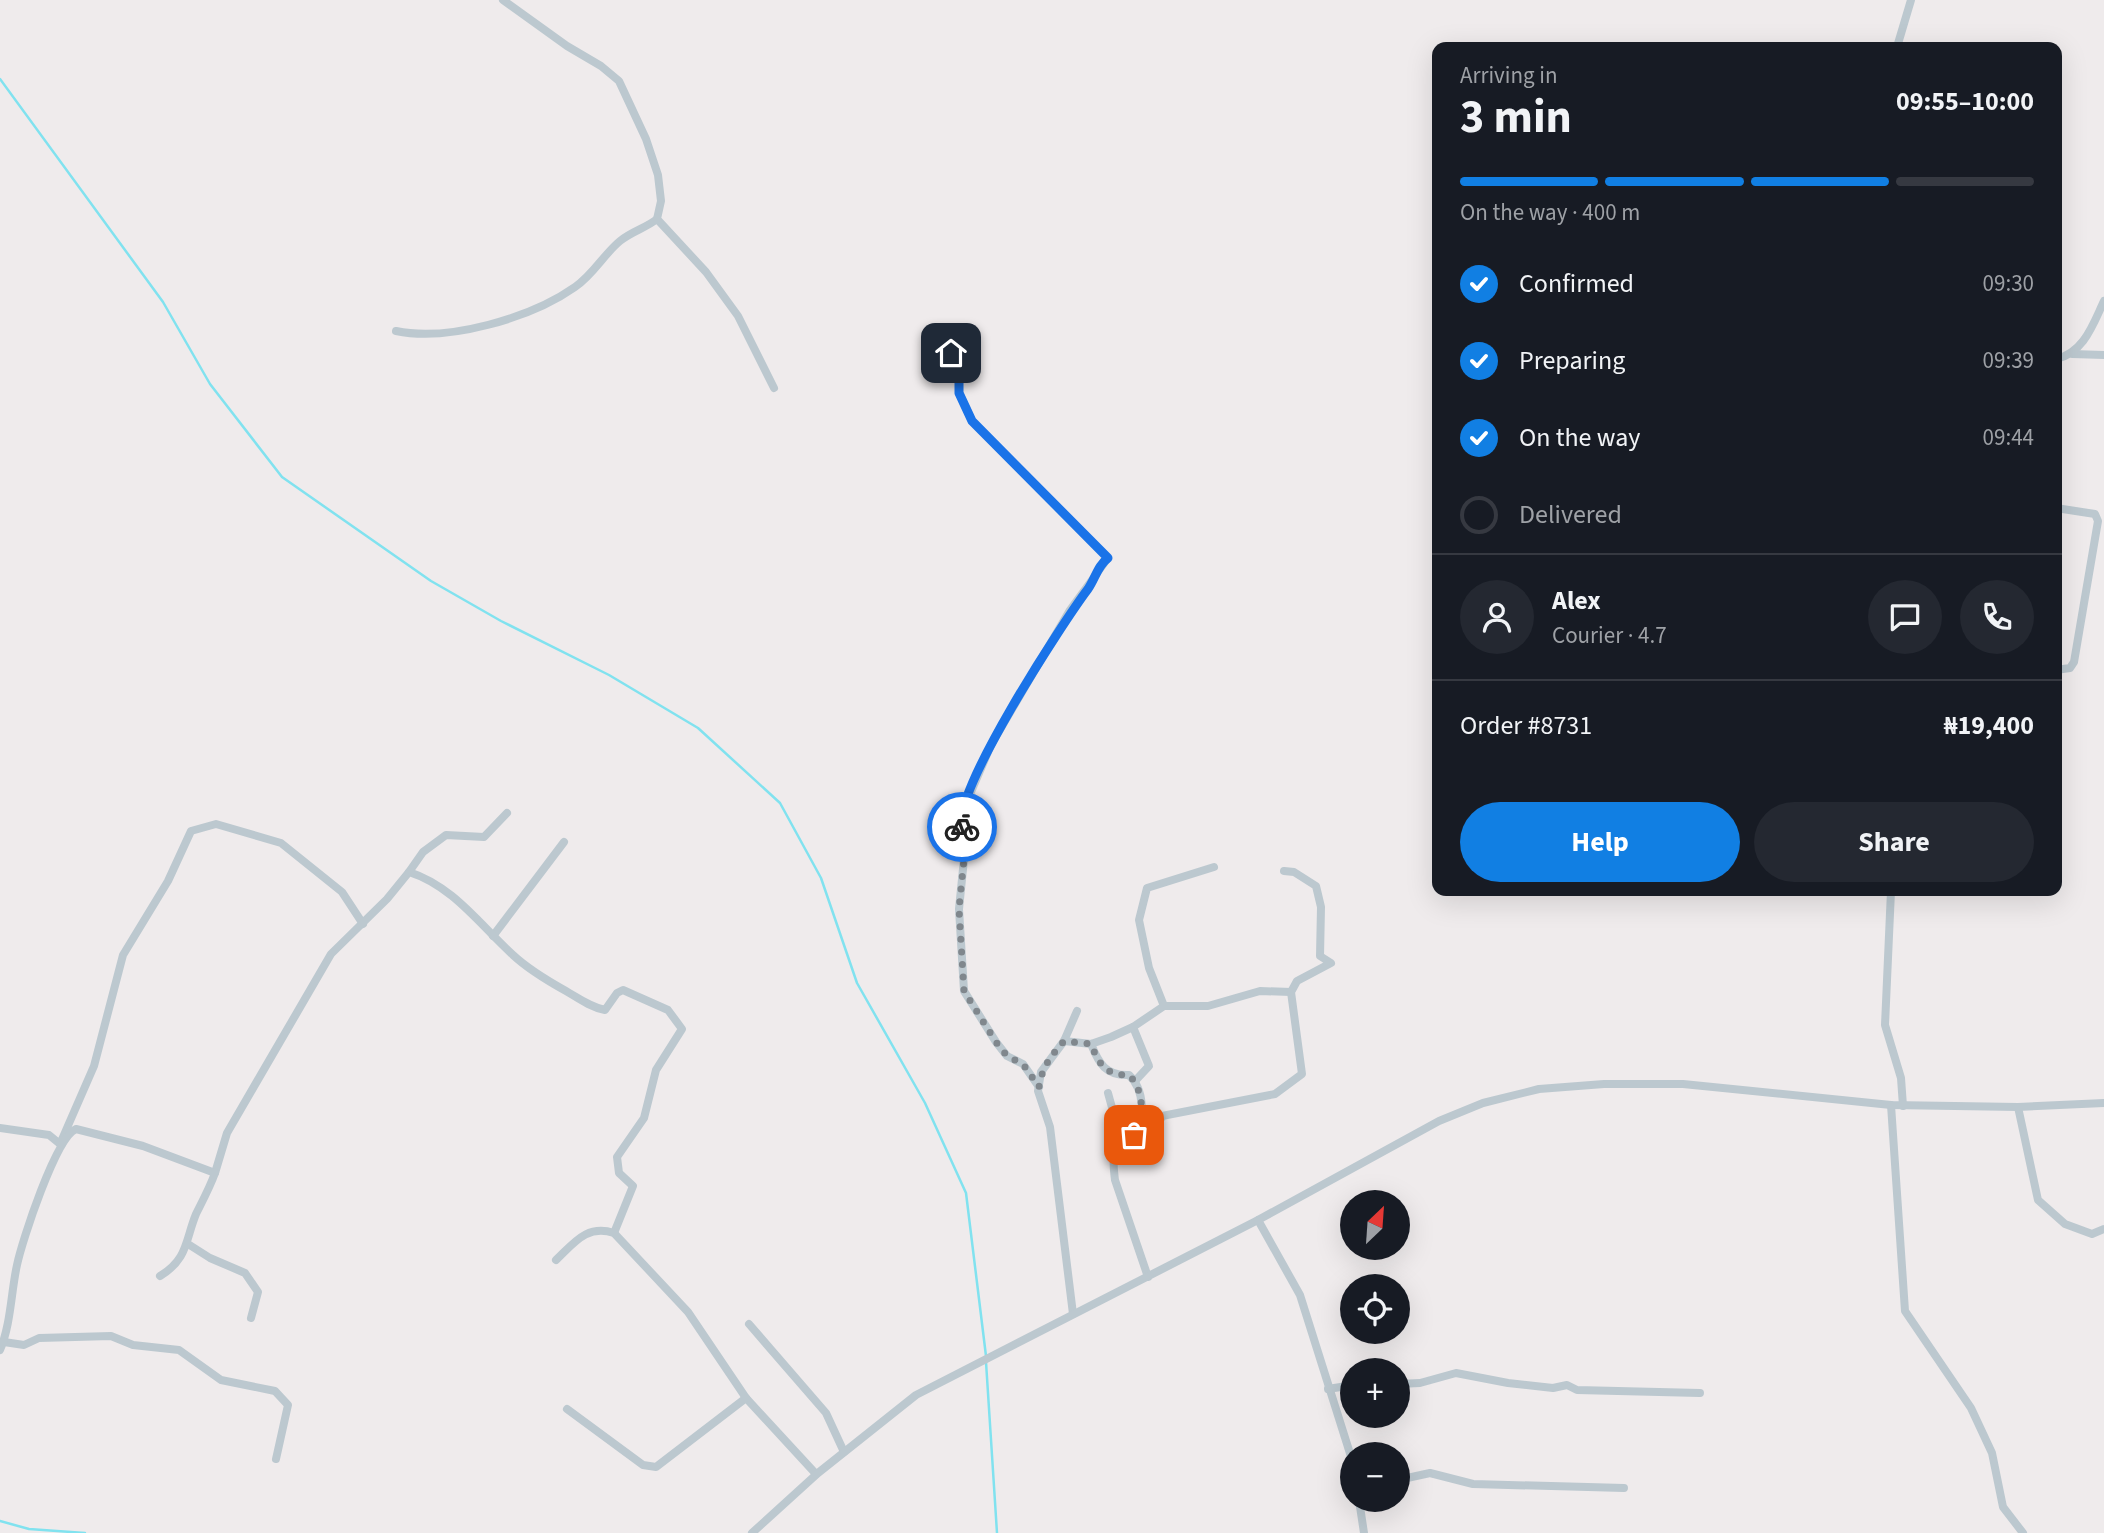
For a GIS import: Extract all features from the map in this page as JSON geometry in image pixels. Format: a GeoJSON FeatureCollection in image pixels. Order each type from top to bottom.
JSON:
{"type":"FeatureCollection","features":[{"type":"Feature","properties":{"kind":"street"},"geometry":{"type":"LineString","coordinates":[[396,331],[437,335],[512,318],[576,287],[618,242],[657,219],[661,201],[658,175],[646,139],[619,81],[503,0]]}},
{"type":"Feature","properties":{"kind":"street"},"geometry":{"type":"LineString","coordinates":[[1898,42],[1911,0]]}},
{"type":"Feature","properties":{"kind":"street"},"geometry":{"type":"LineString","coordinates":[[657,219],[706,272],[738,316],[774,388]]}},
{"type":"Feature","properties":{"kind":"street"},"geometry":{"type":"LineString","coordinates":[[2072,354],[2082,343],[2104,301]]}},
{"type":"Feature","properties":{"kind":"street"},"geometry":{"type":"LineString","coordinates":[[929,356],[963,354],[964,364],[959,368],[959,393],[972,421],[1108,558],[1070,610],[991,745],[959,820],[966,839],[959,909],[964,991],[996,1042],[1007,1056],[1023,1064],[1039,1087],[1050,1127],[1073,1314]]}},
{"type":"Feature","properties":{"kind":"street"},"geometry":{"type":"LineString","coordinates":[[2062,357],[2072,354],[2104,355]]}},
{"type":"Feature","properties":{"kind":"street"},"geometry":{"type":"LineString","coordinates":[[2062,509],[2095,514],[2098,521],[2074,662],[2070,667],[2062,669]]}},
{"type":"Feature","properties":{"kind":"street"},"geometry":{"type":"LineString","coordinates":[[160,1276],[175,1267],[188,1244],[227,1133],[331,954],[363,924],[410,872],[423,852],[446,835],[484,837],[507,813]]}},
{"type":"Feature","properties":{"kind":"street"},"geometry":{"type":"LineString","coordinates":[[276,1460],[288,1405],[275,1391],[220,1380],[179,1350],[133,1345],[111,1336],[39,1338],[24,1345],[2,1346],[18,1262],[60,1144],[94,1066],[123,955],[168,881],[191,831],[200,830],[210,823],[281,843],[342,892],[363,924]]}},
{"type":"Feature","properties":{"kind":"street"},"geometry":{"type":"LineString","coordinates":[[493,936],[564,842]]}},
{"type":"Feature","properties":{"kind":"street"},"geometry":{"type":"LineString","coordinates":[[1164,1006],[1149,968],[1139,920],[1147,888],[1214,867]]}},
{"type":"Feature","properties":{"kind":"street"},"geometry":{"type":"LineString","coordinates":[[1148,1277],[1115,1180],[1115,1152],[1134,1135],[1157,1126],[1161,1116],[1275,1094],[1302,1074],[1291,992],[1297,981],[1331,963],[1320,956],[1321,907],[1316,886],[1294,872],[1284,871]]}},
{"type":"Feature","properties":{"kind":"street"},"geometry":{"type":"LineString","coordinates":[[410,872],[429,878],[455,898],[515,957],[596,1008],[604,1010],[617,993],[623,990],[668,1010],[682,1030],[656,1070],[644,1118],[617,1157],[619,1173],[633,1186],[614,1233]]}},
{"type":"Feature","properties":{"kind":"street"},"geometry":{"type":"LineString","coordinates":[[1891,896],[1885,1026],[1901,1079],[1903,1106]]}},
{"type":"Feature","properties":{"kind":"street"},"geometry":{"type":"LineString","coordinates":[[1064,1041],[1091,1044],[1133,1027],[1164,1006],[1208,1006],[1260,991],[1291,992]]}},
{"type":"Feature","properties":{"kind":"street"},"geometry":{"type":"LineString","coordinates":[[1039,1087],[1041,1072],[1064,1041],[1077,1010]]}},
{"type":"Feature","properties":{"kind":"street"},"geometry":{"type":"LineString","coordinates":[[1133,1027],[1149,1060],[1149,1066],[1135,1081]]}},
{"type":"Feature","properties":{"kind":"street"},"geometry":{"type":"LineString","coordinates":[[1091,1044],[1103,1068],[1115,1076],[1129,1075],[1135,1081],[1142,1096],[1139,1126],[1134,1135]]}},
{"type":"Feature","properties":{"kind":"street"},"geometry":{"type":"LineString","coordinates":[[752,1533],[816,1475],[916,1395],[1258,1220],[1439,1121],[1483,1103],[1539,1089],[1593,1084],[1683,1084],[1903,1106],[2018,1107],[2104,1103]]}},
{"type":"Feature","properties":{"kind":"street"},"geometry":{"type":"LineString","coordinates":[[1108,1093],[1122,1144]]}},
{"type":"Feature","properties":{"kind":"street"},"geometry":{"type":"LineString","coordinates":[[1891,1105],[1905,1311],[1971,1408],[1992,1453],[2003,1507],[2022,1533]]}},
{"type":"Feature","properties":{"kind":"street"},"geometry":{"type":"LineString","coordinates":[[2018,1107],[2038,1200],[2065,1224],[2092,1234],[2104,1228]]}},
{"type":"Feature","properties":{"kind":"street"},"geometry":{"type":"LineString","coordinates":[[0,1128],[49,1135],[60,1144]]}},
{"type":"Feature","properties":{"kind":"street"},"geometry":{"type":"LineString","coordinates":[[60,1144],[69,1132],[76,1129],[143,1146],[215,1173]]}},
{"type":"Feature","properties":{"kind":"street"},"geometry":{"type":"LineString","coordinates":[[1258,1220],[1300,1295],[1317,1341],[1328,1389],[1346,1442]]}},
{"type":"Feature","properties":{"kind":"street"},"geometry":{"type":"LineString","coordinates":[[556,1260],[586,1232],[601,1229],[614,1233],[688,1312],[746,1398],[816,1475]]}},
{"type":"Feature","properties":{"kind":"street"},"geometry":{"type":"LineString","coordinates":[[188,1244],[210,1258],[245,1273],[258,1292],[251,1318]]}},
{"type":"Feature","properties":{"kind":"street"},"geometry":{"type":"LineString","coordinates":[[749,1324],[826,1413],[844,1452]]}},
{"type":"Feature","properties":{"kind":"street"},"geometry":{"type":"LineString","coordinates":[[1410,1384],[1420,1384],[1456,1373],[1553,1388],[1567,1385],[1577,1390],[1700,1393]]}},
{"type":"Feature","properties":{"kind":"street"},"geometry":{"type":"LineString","coordinates":[[1328,1389],[1340,1387]]}},
{"type":"Feature","properties":{"kind":"street"},"geometry":{"type":"LineString","coordinates":[[567,1409],[643,1465],[656,1467],[746,1398]]}},
{"type":"Feature","properties":{"kind":"street"},"geometry":{"type":"LineString","coordinates":[[1410,1477],[1430,1473],[1473,1484],[1624,1488]]}},
{"type":"Feature","properties":{"kind":"street"},"geometry":{"type":"LineString","coordinates":[[1361,1512],[1364,1533]]}},
{"type":"Feature","properties":{"kind":"waterway"},"geometry":{"type":"LineString","coordinates":[[0,79],[163,302],[210,384],[282,477],[431,581],[501,621],[609,675],[698,728],[780,803],[821,878],[857,983],[925,1103],[966,1193],[986,1356]]}},
{"type":"Feature","properties":{"kind":"waterway"},"geometry":{"type":"LineString","coordinates":[[986,1362],[997,1533]]}},
{"type":"Feature","properties":{"kind":"waterway"},"geometry":{"type":"LineString","coordinates":[[0,1521],[29,1529],[85,1533]]}},
{"type":"Feature","properties":{"kind":"way so far"},"geometry":{"type":"LineString","coordinates":[[962,827],[966,839],[966,859],[959,909],[962,935],[960,964],[964,991],[996,1042],[1007,1056],[1023,1064],[1039,1087],[1041,1072],[1064,1041],[1091,1044],[1103,1068],[1115,1076],[1129,1075],[1142,1096],[1139,1126],[1134,1135]]}},
{"type":"Feature","properties":{"kind":"route"},"geometry":{"type":"LineString","coordinates":[[951,353],[963,354],[964,364],[959,368],[959,393],[972,421],[1017,468],[1063,510],[1080,533],[1108,558],[1102,562],[1089,587],[1070,610],[991,745],[959,820],[962,827]]}}]}
